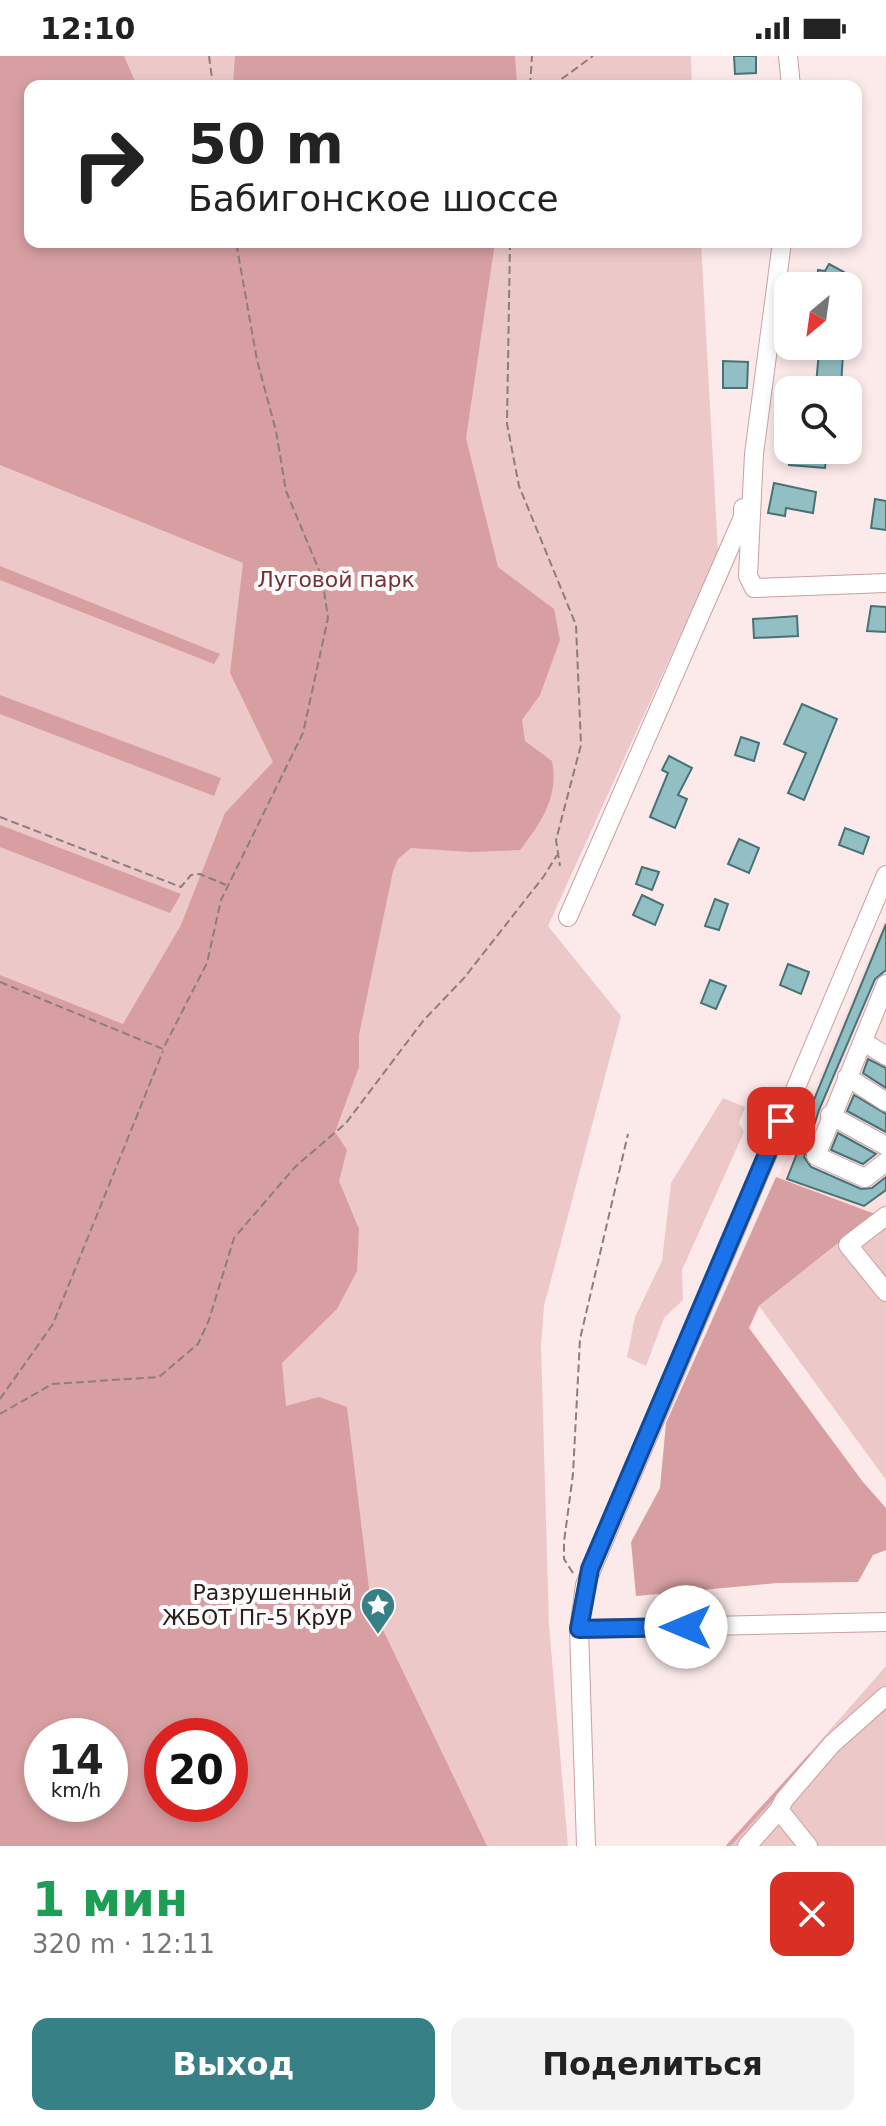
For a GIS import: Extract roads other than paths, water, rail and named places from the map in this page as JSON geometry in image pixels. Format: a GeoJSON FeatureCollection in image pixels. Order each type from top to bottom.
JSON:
{"type":"FeatureCollection","features":[{"type":"Feature","properties":{"kind":"street"},"geometry":{"type":"LineString","coordinates":[[788,56],[790,80]]}},
{"type":"Feature","properties":{"kind":"street"},"geometry":{"type":"LineString","coordinates":[[781,248],[754,454],[748,576],[754,588],[886,583]]}},
{"type":"Feature","properties":{"kind":"street"},"geometry":{"type":"LineString","coordinates":[[568,917],[743,517],[742,500],[753,478]]}},
{"type":"Feature","properties":{"kind":"street"},"geometry":{"type":"LineString","coordinates":[[586,1846],[579,1629],[585,1585],[886,875]]}},
{"type":"Feature","properties":{"kind":"street"},"geometry":{"type":"LineString","coordinates":[[886,984],[882,1006],[830,1115],[816,1156],[865,1178],[886,1162]]}},
{"type":"Feature","properties":{"kind":"street"},"geometry":{"type":"LineString","coordinates":[[864,1042],[886,1056]]}},
{"type":"Feature","properties":{"kind":"street"},"geometry":{"type":"LineString","coordinates":[[847,1077],[886,1102]]}},
{"type":"Feature","properties":{"kind":"street"},"geometry":{"type":"LineString","coordinates":[[830,1115],[886,1146]]}},
{"type":"Feature","properties":{"kind":"street"},"geometry":{"type":"LineString","coordinates":[[886,1216],[848,1245],[886,1292]]}},
{"type":"Feature","properties":{"kind":"street"},"geometry":{"type":"LineString","coordinates":[[579,1629],[886,1622]]}},
{"type":"Feature","properties":{"kind":"street"},"geometry":{"type":"LineString","coordinates":[[747,1846],[832,1744],[886,1696]]}},
{"type":"Feature","properties":{"kind":"street"},"geometry":{"type":"LineString","coordinates":[[779,1810],[808,1846]]}},
{"type":"Feature","properties":{"kind":"waterway"},"geometry":{"type":"LineString","coordinates":[[728,1846],[810,1756]]}},
{"type":"Feature","properties":{"kind":"place","name":"Разрушенный ЖБОТ Пг-5 КрУР"},"geometry":{"type":"Point","coordinates":[378,1636]}},
{"type":"Feature","properties":{"kind":"park label","name":"Луговой парк"},"geometry":{"type":"Point","coordinates":[336,579]}}]}
